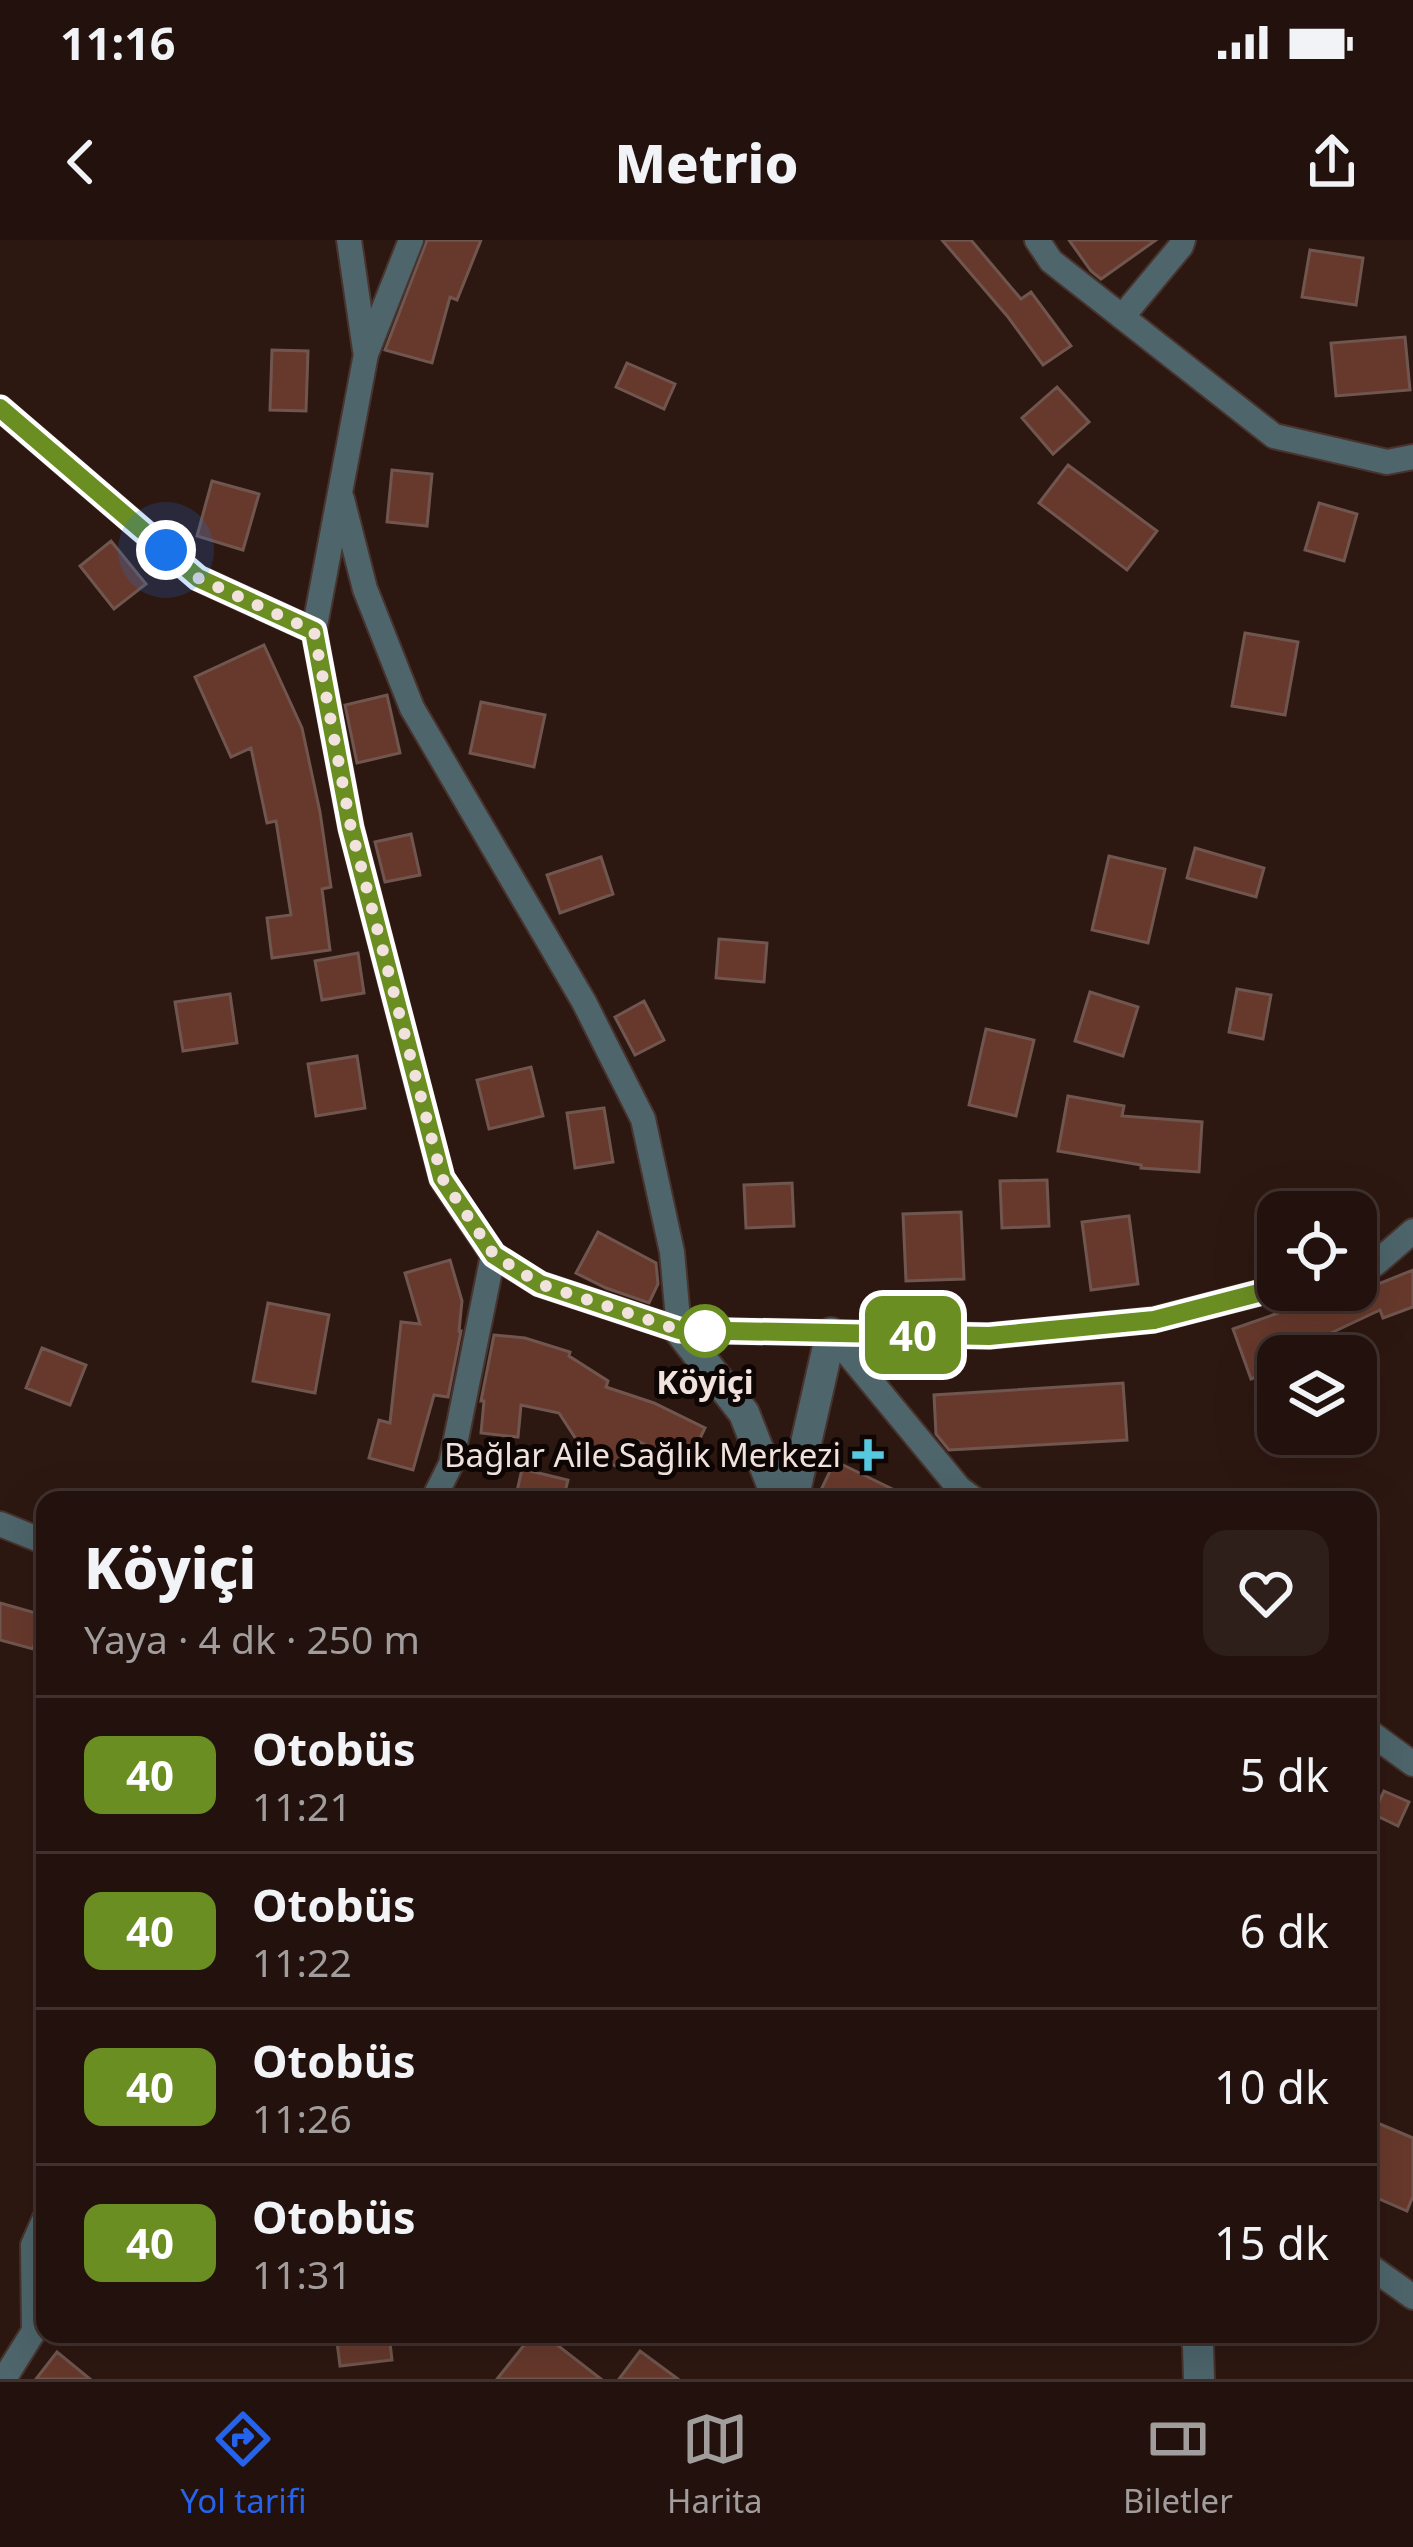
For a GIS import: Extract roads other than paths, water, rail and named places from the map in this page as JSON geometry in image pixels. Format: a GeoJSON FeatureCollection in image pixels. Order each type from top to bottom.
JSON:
{"type":"FeatureCollection","features":[{"type":"Feature","properties":{"kind":"street"},"geometry":{"type":"LineString","coordinates":[[349,240],[366,354]]}},
{"type":"Feature","properties":{"kind":"street"},"geometry":{"type":"LineString","coordinates":[[411,240],[366,354],[314,631],[351,828],[442,1178],[494,1255],[540,1284],[679,1330],[989,1336],[1154,1320],[1257,1293]]}},
{"type":"Feature","properties":{"kind":"street"},"geometry":{"type":"LineString","coordinates":[[1037,240],[1051,261],[1274,436],[1388,462],[1413,458]]}},
{"type":"Feature","properties":{"kind":"street"},"geometry":{"type":"LineString","coordinates":[[1122,316],[1183,240]]}},
{"type":"Feature","properties":{"kind":"street"},"geometry":{"type":"LineString","coordinates":[[0,408],[198,578],[314,631]]}},
{"type":"Feature","properties":{"kind":"street"},"geometry":{"type":"LineString","coordinates":[[340,490],[364,589],[412,708],[584,1002],[643,1119],[672,1252],[679,1330],[744,1413],[774,1491]]}},
{"type":"Feature","properties":{"kind":"street"},"geometry":{"type":"LineString","coordinates":[[1377,1262],[1413,1231]]}},
{"type":"Feature","properties":{"kind":"street"},"geometry":{"type":"LineString","coordinates":[[438,1491],[451,1464],[494,1255]]}},
{"type":"Feature","properties":{"kind":"street"},"geometry":{"type":"LineString","coordinates":[[795,1491],[831,1334]]}},
{"type":"Feature","properties":{"kind":"street"},"geometry":{"type":"LineString","coordinates":[[831,1334],[962,1491]]}},
{"type":"Feature","properties":{"kind":"street"},"geometry":{"type":"LineString","coordinates":[[4,1528],[36,1539]]}},
{"type":"Feature","properties":{"kind":"street"},"geometry":{"type":"LineString","coordinates":[[1377,1738],[1413,1764]]}},
{"type":"Feature","properties":{"kind":"street"},"geometry":{"type":"LineString","coordinates":[[4,2379],[34,2331],[36,2238]]}},
{"type":"Feature","properties":{"kind":"street"},"geometry":{"type":"LineString","coordinates":[[1377,2271],[1413,2297]]}},
{"type":"Feature","properties":{"kind":"street"},"geometry":{"type":"LineString","coordinates":[[1197,2343],[1198,2379]]}},
{"type":"Feature","properties":{"kind":"place","name":"Köyiçi"},"geometry":{"type":"Point","coordinates":[705,1331]}},
{"type":"Feature","properties":{"kind":"place","name":"Bağlar Aile Sağlık Merkezi"},"geometry":{"type":"Point","coordinates":[868,1455]}}]}
